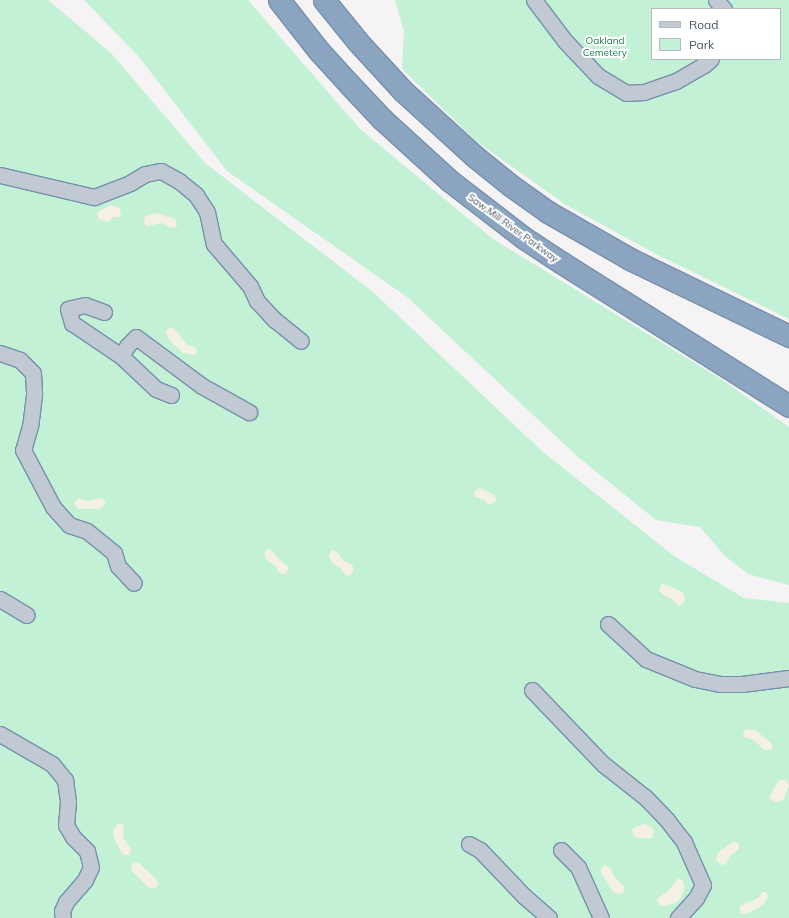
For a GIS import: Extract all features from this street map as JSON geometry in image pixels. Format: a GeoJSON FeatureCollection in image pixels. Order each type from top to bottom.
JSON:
{"type":"FeatureCollection","features":[{"type":"Feature","properties":{"kind":"highway","name":"Saw Mill River Parkway"},"geometry":{"type":"LineString","coordinates":[[279,0],[319,51],[350,85],[416,151],[486,210],[549,255],[789,406]]}},
{"type":"Feature","properties":{"kind":"highway"},"geometry":{"type":"LineString","coordinates":[[324,0],[358,42],[403,91],[473,155],[510,185],[555,216],[630,259],[789,336]]}},
{"type":"Feature","properties":{"kind":"street"},"geometry":{"type":"LineString","coordinates":[[534,0],[565,41],[598,76],[626,93],[644,92],[676,82],[710,60]]}},
{"type":"Feature","properties":{"kind":"street"},"geometry":{"type":"LineString","coordinates":[[716,0],[723,8]]}},
{"type":"Feature","properties":{"kind":"street"},"geometry":{"type":"LineString","coordinates":[[0,175],[94,197],[130,183],[145,174],[161,171],[179,181],[196,195],[207,212],[214,244],[250,286],[257,301],[275,320],[301,341]]}},
{"type":"Feature","properties":{"kind":"street"},"geometry":{"type":"LineString","coordinates":[[104,312],[85,305],[68,309],[72,323],[121,356],[156,389],[171,395]]}},
{"type":"Feature","properties":{"kind":"street"},"geometry":{"type":"LineString","coordinates":[[121,356],[128,345],[136,338],[202,386],[249,412]]}},
{"type":"Feature","properties":{"kind":"street"},"geometry":{"type":"LineString","coordinates":[[0,353],[20,360],[33,373],[34,395],[30,426],[23,450],[53,507],[69,525],[87,531],[114,553],[118,566],[134,583]]}},
{"type":"Feature","properties":{"kind":"street"},"geometry":{"type":"LineString","coordinates":[[0,599],[28,615]]}},
{"type":"Feature","properties":{"kind":"street"},"geometry":{"type":"LineString","coordinates":[[608,624],[646,659],[695,679],[720,684],[742,684],[789,678]]}},
{"type":"Feature","properties":{"kind":"street"},"geometry":{"type":"LineString","coordinates":[[532,690],[603,764],[645,797],[667,820],[684,842],[703,885],[696,898],[678,918]]}},
{"type":"Feature","properties":{"kind":"street"},"geometry":{"type":"LineString","coordinates":[[0,734],[52,764],[65,780],[68,802],[66,825],[74,837],[87,851],[91,867],[85,880],[66,902],[62,911],[63,918]]}},
{"type":"Feature","properties":{"kind":"street"},"geometry":{"type":"LineString","coordinates":[[469,844],[480,850],[524,896],[549,918]]}},
{"type":"Feature","properties":{"kind":"street"},"geometry":{"type":"LineString","coordinates":[[561,850],[578,867],[601,918]]}},
{"type":"Feature","properties":{"kind":"green space"},"geometry":{"type":"Polygon","coordinates":[[[0,0],[48,0],[111,53],[205,163],[373,292],[543,452],[674,556],[744,598],[789,603],[789,918],[0,918],[0,0]]]}},
{"type":"Feature","properties":{"kind":"green space"},"geometry":{"type":"Polygon","coordinates":[[[84,0],[248,0],[361,130],[493,239],[721,379],[789,427],[789,585],[748,574],[725,556],[700,527],[656,520],[578,457],[407,297],[227,171],[139,57],[84,0]]]}},
{"type":"Feature","properties":{"kind":"green space","name":"Oakland Cemetery"},"geometry":{"type":"Polygon","coordinates":[[[395,0],[789,0],[789,319],[654,253],[566,205],[476,141],[402,69],[404,31],[395,0]]]}},
{"type":"Feature","properties":{"kind":"sand"},"geometry":{"type":"Polygon","coordinates":[[[111,205],[120,209],[121,217],[114,217],[107,222],[99,219],[97,214],[99,211],[111,205]]]}},
{"type":"Feature","properties":{"kind":"sand"},"geometry":{"type":"Polygon","coordinates":[[[157,213],[175,219],[177,225],[176,227],[170,228],[162,223],[148,226],[144,224],[145,216],[157,213]]]}},
{"type":"Feature","properties":{"kind":"sand"},"geometry":{"type":"Polygon","coordinates":[[[170,327],[175,329],[187,345],[195,347],[197,351],[196,354],[183,353],[170,341],[166,331],[170,327]]]}},
{"type":"Feature","properties":{"kind":"sand"},"geometry":{"type":"Polygon","coordinates":[[[480,488],[495,495],[496,499],[494,503],[489,505],[484,500],[475,497],[474,492],[480,488]]]}},
{"type":"Feature","properties":{"kind":"sand"},"geometry":{"type":"Polygon","coordinates":[[[79,498],[88,501],[102,498],[105,505],[99,509],[78,509],[74,503],[79,498]]]}},
{"type":"Feature","properties":{"kind":"sand"},"geometry":{"type":"Polygon","coordinates":[[[270,549],[289,567],[286,574],[280,574],[275,566],[265,558],[265,552],[270,549]]]}},
{"type":"Feature","properties":{"kind":"sand"},"geometry":{"type":"Polygon","coordinates":[[[332,550],[337,552],[343,560],[352,565],[354,569],[351,575],[346,576],[340,568],[332,563],[329,555],[332,550]]]}},
{"type":"Feature","properties":{"kind":"sand"},"geometry":{"type":"Polygon","coordinates":[[[662,584],[683,593],[685,598],[684,603],[679,606],[670,598],[662,594],[659,590],[662,584]]]}},
{"type":"Feature","properties":{"kind":"sand"},"geometry":{"type":"Polygon","coordinates":[[[746,729],[755,730],[770,742],[773,746],[771,750],[764,750],[754,740],[744,737],[743,734],[746,729]]]}},
{"type":"Feature","properties":{"kind":"sand"},"geometry":{"type":"Polygon","coordinates":[[[779,780],[786,780],[789,786],[783,800],[776,803],[769,798],[779,780]]]}},
{"type":"Feature","properties":{"kind":"sand"},"geometry":{"type":"Polygon","coordinates":[[[117,824],[124,826],[123,837],[131,849],[129,855],[124,855],[121,852],[114,838],[113,831],[117,824]]]}},
{"type":"Feature","properties":{"kind":"sand"},"geometry":{"type":"Polygon","coordinates":[[[645,824],[654,831],[652,838],[637,838],[634,836],[632,830],[634,827],[645,824]]]}},
{"type":"Feature","properties":{"kind":"sand"},"geometry":{"type":"Polygon","coordinates":[[[734,841],[739,844],[739,849],[730,856],[726,864],[721,865],[716,860],[717,855],[734,841]]]}},
{"type":"Feature","properties":{"kind":"sand"},"geometry":{"type":"Polygon","coordinates":[[[134,862],[139,863],[156,879],[159,883],[155,889],[148,887],[132,871],[131,866],[134,862]]]}},
{"type":"Feature","properties":{"kind":"sand"},"geometry":{"type":"Polygon","coordinates":[[[605,865],[609,867],[615,878],[625,887],[624,892],[619,894],[613,892],[601,873],[601,868],[605,865]]]}},
{"type":"Feature","properties":{"kind":"sand"},"geometry":{"type":"Polygon","coordinates":[[[678,878],[682,880],[685,887],[680,899],[675,903],[666,906],[659,905],[657,899],[669,890],[678,878]]]}},
{"type":"Feature","properties":{"kind":"sand"},"geometry":{"type":"Polygon","coordinates":[[[762,892],[766,892],[768,897],[764,904],[747,914],[740,913],[740,906],[758,898],[762,892]]]}}]}
